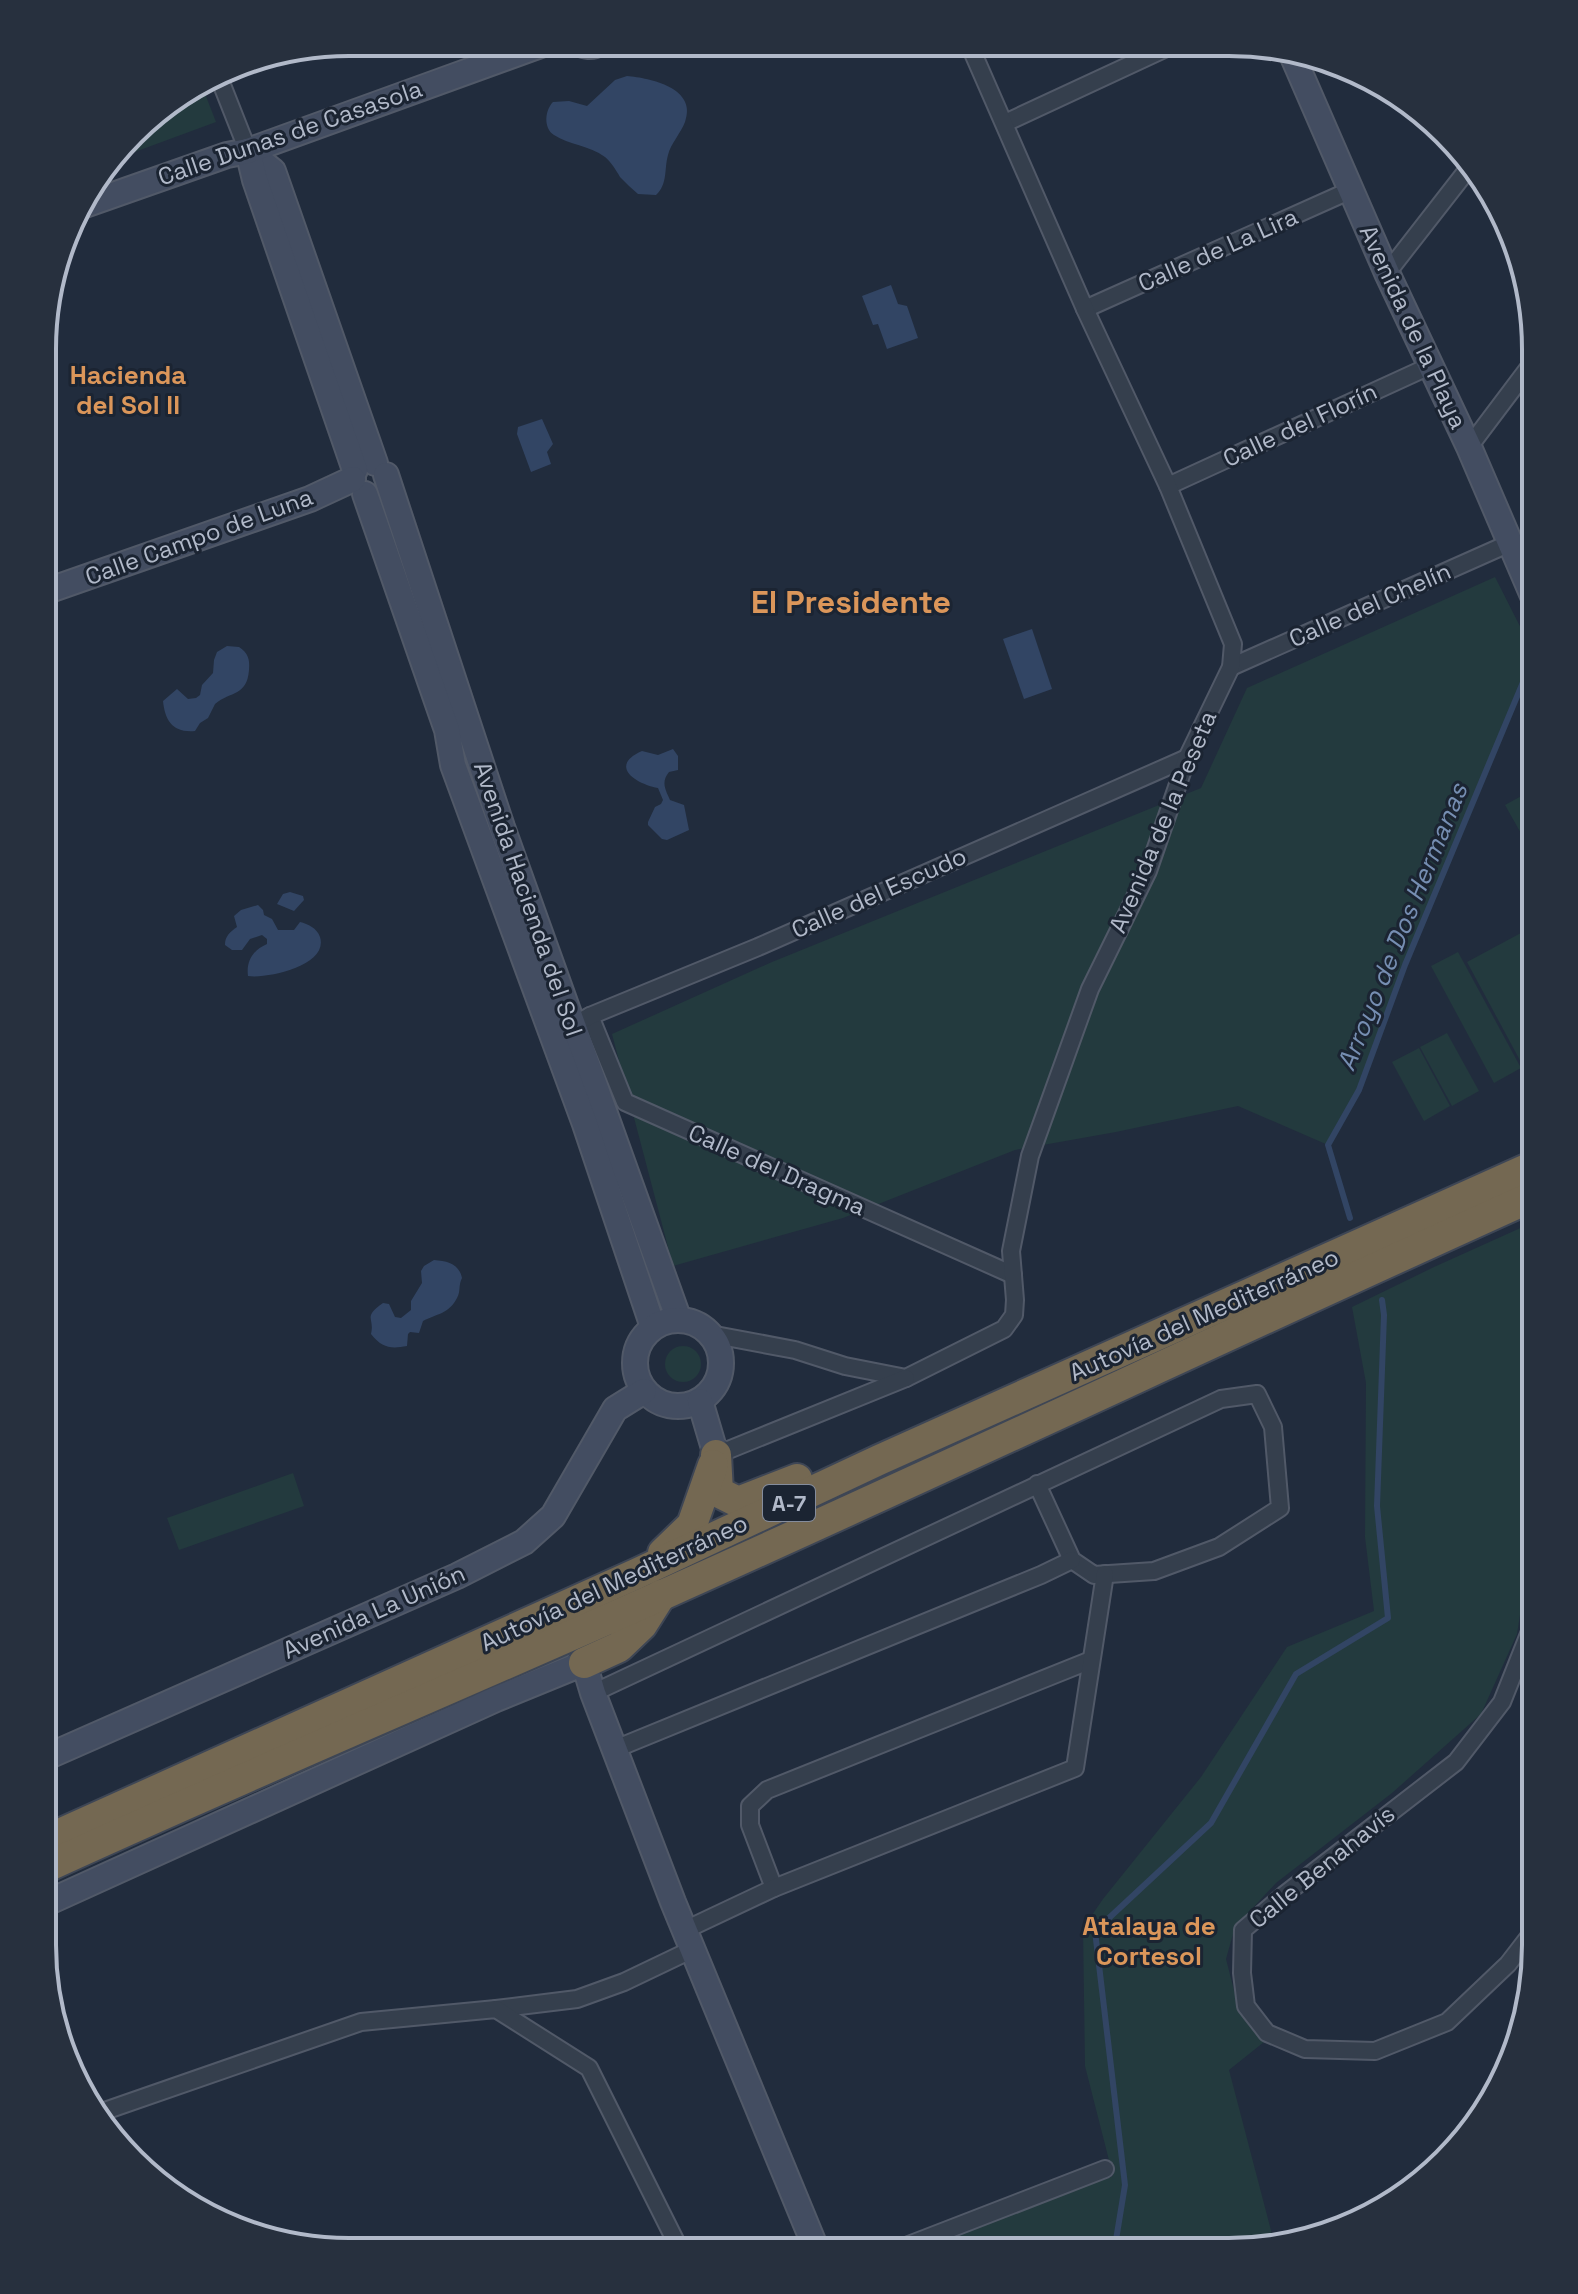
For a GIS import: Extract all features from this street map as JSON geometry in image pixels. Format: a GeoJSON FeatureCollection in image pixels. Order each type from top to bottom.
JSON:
{"type":"FeatureCollection","features":[{"type":"Feature","properties":{"kind":"highway","name":"Autovía del Mediterráneo"},"geometry":{"type":"LineString","coordinates":[[56,1836],[636,1574],[879,1460],[1522,1171]]}},
{"type":"Feature","properties":{"kind":"highway","name":"Autovía del Mediterráneo"},"geometry":{"type":"LineString","coordinates":[[56,1863],[661,1595],[1522,1201]]}},
{"type":"Feature","properties":{"kind":"highway"},"geometry":{"type":"LineString","coordinates":[[716,1455],[718,1492],[738,1502],[798,1479],[879,1460]]}},
{"type":"Feature","properties":{"kind":"highway"},"geometry":{"type":"LineString","coordinates":[[636,1574],[667,1551],[692,1525],[716,1455]]}},
{"type":"Feature","properties":{"kind":"highway"},"geometry":{"type":"LineString","coordinates":[[584,1663],[619,1647],[642,1625],[661,1595]]}},
{"type":"Feature","properties":{"kind":"street","name":"Calle Dunas de Casasola"},"geometry":{"type":"LineString","coordinates":[[96,201],[227,155],[248,151],[510,56]]}},
{"type":"Feature","properties":{"kind":"street"},"geometry":{"type":"LineString","coordinates":[[974,56],[1085,309],[1168,486],[1233,644],[1231,667]]}},
{"type":"Feature","properties":{"kind":"street"},"geometry":{"type":"LineString","coordinates":[[1005,123],[1149,56]]}},
{"type":"Feature","properties":{"kind":"street","name":"Avenida de la Playa"},"geometry":{"type":"LineString","coordinates":[[1296,64],[1522,571]]}},
{"type":"Feature","properties":{"kind":"street","name":"Avenida Hacienda del Sol"},"geometry":{"type":"LineString","coordinates":[[222,85],[248,151],[273,171],[447,730],[453,765],[585,1124],[653,1327]]}},
{"type":"Feature","properties":{"kind":"street"},"geometry":{"type":"LineString","coordinates":[[1387,273],[1464,174]]}},
{"type":"Feature","properties":{"kind":"street","name":"Calle de La Lira"},"geometry":{"type":"LineString","coordinates":[[1085,309],[1351,190]]}},
{"type":"Feature","properties":{"kind":"street","name":"Calle del Florín"},"geometry":{"type":"LineString","coordinates":[[1168,486],[1432,365]]}},
{"type":"Feature","properties":{"kind":"street"},"geometry":{"type":"LineString","coordinates":[[1469,447],[1522,377]]}},
{"type":"Feature","properties":{"kind":"street","name":"Avenida Hacienda del Sol"},"geometry":{"type":"LineString","coordinates":[[367,476],[502,827],[581,1021],[679,1320]]}},
{"type":"Feature","properties":{"kind":"street","name":"Calle Campo de Luna"},"geometry":{"type":"LineString","coordinates":[[56,588],[367,476]]}},
{"type":"Feature","properties":{"kind":"street","name":"Calle del Chelín"},"geometry":{"type":"LineString","coordinates":[[1231,667],[1510,543]]}},
{"type":"Feature","properties":{"kind":"street","name":"Avenida de la Peseta"},"geometry":{"type":"LineString","coordinates":[[716,1455],[906,1378],[1004,1329],[1014,1315],[1011,1251],[1030,1156],[1090,989],[1148,871],[1187,758],[1231,667]]}},
{"type":"Feature","properties":{"kind":"street","name":"Calle del Escudo"},"geometry":{"type":"LineString","coordinates":[[581,1021],[758,947],[1187,758]]}},
{"type":"Feature","properties":{"kind":"street","name":"Calle del Dragma"},"geometry":{"type":"LineString","coordinates":[[581,1021],[625,1102],[1013,1275]]}},
{"type":"Feature","properties":{"kind":"street"},"geometry":{"type":"LineString","coordinates":[[710,1334],[721,1357],[721,1370],[710,1393],[688,1406],[664,1405],[653,1400],[638,1381],[634,1357],[644,1335],[653,1327],[679,1320],[691,1322],[710,1334],[795,1350],[845,1366],[906,1378]]}},
{"type":"Feature","properties":{"kind":"street","name":"Avenida La Unión"},"geometry":{"type":"LineString","coordinates":[[56,1753],[457,1576],[524,1542],[553,1516],[615,1409],[644,1391]]}},
{"type":"Feature","properties":{"kind":"street"},"geometry":{"type":"LineString","coordinates":[[593,1693],[1037,1484],[1221,1399],[1257,1394],[1273,1427],[1280,1508],[1219,1547],[1154,1571],[1094,1575],[1072,1560],[1037,1484]]}},
{"type":"Feature","properties":{"kind":"street"},"geometry":{"type":"LineString","coordinates":[[700,1401],[716,1455]]}},
{"type":"Feature","properties":{"kind":"street"},"geometry":{"type":"LineString","coordinates":[[615,1749],[1072,1560]]}},
{"type":"Feature","properties":{"kind":"street"},"geometry":{"type":"LineString","coordinates":[[107,2110],[361,2022],[577,1999],[624,1982],[774,1888],[1075,1768],[1105,1574]]}},
{"type":"Feature","properties":{"kind":"street","name":"Calle Benahavís"},"geometry":{"type":"LineString","coordinates":[[1522,1652],[1502,1702],[1456,1762],[1329,1859],[1243,1930],[1242,1973],[1246,2006],[1267,2033],[1305,2049],[1375,2051],[1447,2022],[1508,1964],[1522,1946]]}},
{"type":"Feature","properties":{"kind":"street"},"geometry":{"type":"LineString","coordinates":[[774,1888],[750,1825],[750,1806],[767,1790],[1091,1660]]}},
{"type":"Feature","properties":{"kind":"street"},"geometry":{"type":"LineString","coordinates":[[56,1899],[496,1699],[584,1663],[689,1940],[812,2238]]}},
{"type":"Feature","properties":{"kind":"street"},"geometry":{"type":"LineString","coordinates":[[496,2009],[589,2068],[674,2238]]}},
{"type":"Feature","properties":{"kind":"street"},"geometry":{"type":"LineString","coordinates":[[927,2238],[1105,2169]]}},
{"type":"Feature","properties":{"kind":"green space"},"geometry":{"type":"Polygon","coordinates":[[[205,94],[216,122],[132,153],[156,129],[205,94]]]}},
{"type":"Feature","properties":{"kind":"green space"},"geometry":{"type":"Polygon","coordinates":[[[1495,577],[1522,630],[1522,683],[1405,965],[1359,1090],[1328,1145],[1238,1106],[1015,1150],[843,1218],[673,1266],[612,1034],[772,962],[1201,788],[1247,688],[1495,577]]]}},
{"type":"Feature","properties":{"kind":"green space"},"geometry":{"type":"Polygon","coordinates":[[[1522,796],[1522,835],[1505,805],[1522,796]]]}},
{"type":"Feature","properties":{"kind":"green space"},"geometry":{"type":"Polygon","coordinates":[[[1522,933],[1522,1064],[1467,962],[1522,933]]]}},
{"type":"Feature","properties":{"kind":"green space"},"geometry":{"type":"Polygon","coordinates":[[[1458,952],[1521,1068],[1494,1083],[1431,966],[1458,952]]]}},
{"type":"Feature","properties":{"kind":"green space"},"geometry":{"type":"Polygon","coordinates":[[[1447,1033],[1479,1091],[1452,1106],[1420,1047],[1447,1033]]]}},
{"type":"Feature","properties":{"kind":"green space"},"geometry":{"type":"Polygon","coordinates":[[[1419,1048],[1450,1106],[1424,1121],[1392,1062],[1419,1048]]]}},
{"type":"Feature","properties":{"kind":"green space"},"geometry":{"type":"Polygon","coordinates":[[[1522,1227],[1522,1602],[1517,1634],[1481,1714],[1392,1793],[1276,1883],[1235,1927],[1226,1959],[1237,2002],[1264,2042],[1229,2070],[1272,2234],[1229,2238],[948,2238],[1113,2176],[1085,2066],[1083,1928],[1201,1777],[1287,1647],[1374,1611],[1365,1537],[1366,1383],[1352,1307],[1522,1227]]]}},
{"type":"Feature","properties":{"kind":"green space"},"geometry":{"type":"Polygon","coordinates":[[[683,1346],[696,1351],[701,1364],[696,1377],[683,1382],[670,1377],[665,1364],[670,1351],[683,1346]]]}},
{"type":"Feature","properties":{"kind":"green space"},"geometry":{"type":"Polygon","coordinates":[[[293,1473],[304,1506],[179,1550],[167,1518],[293,1473]]]}},
{"type":"Feature","properties":{"kind":"water"},"geometry":{"type":"Polygon","coordinates":[[[627,76],[659,82],[670,87],[685,101],[685,122],[669,151],[665,176],[656,195],[638,194],[605,157],[554,135],[547,124],[547,114],[553,102],[569,101],[587,106],[615,80],[627,76]]]}},
{"type":"Feature","properties":{"kind":"water"},"geometry":{"type":"Polygon","coordinates":[[[891,285],[898,304],[907,306],[918,338],[887,349],[878,324],[873,325],[862,296],[891,285]]]}},
{"type":"Feature","properties":{"kind":"water"},"geometry":{"type":"Polygon","coordinates":[[[542,419],[553,444],[547,452],[551,464],[531,472],[517,434],[518,427],[542,419]]]}},
{"type":"Feature","properties":{"kind":"water"},"geometry":{"type":"Polygon","coordinates":[[[1032,629],[1052,689],[1024,699],[1003,639],[1032,629]]]}},
{"type":"Feature","properties":{"kind":"water"},"geometry":{"type":"Polygon","coordinates":[[[227,646],[239,647],[248,657],[248,678],[242,689],[215,704],[208,718],[195,731],[176,728],[168,720],[163,701],[177,689],[188,699],[200,695],[202,685],[213,673],[217,652],[227,646]]]}},
{"type":"Feature","properties":{"kind":"water"},"geometry":{"type":"Polygon","coordinates":[[[673,749],[678,756],[678,770],[669,772],[665,786],[670,800],[684,805],[689,830],[667,840],[648,825],[655,807],[663,800],[658,788],[641,783],[626,768],[632,757],[642,751],[658,755],[673,749]]]}},
{"type":"Feature","properties":{"kind":"water"},"geometry":{"type":"Polygon","coordinates":[[[290,892],[303,896],[304,900],[294,911],[277,904],[283,894],[290,892]]]}},
{"type":"Feature","properties":{"kind":"water"},"geometry":{"type":"Polygon","coordinates":[[[258,905],[278,930],[294,930],[300,922],[314,929],[320,937],[320,947],[315,956],[282,973],[248,976],[252,957],[267,944],[267,939],[262,935],[250,939],[242,950],[232,950],[225,942],[228,934],[237,927],[234,916],[241,910],[258,905]]]}},
{"type":"Feature","properties":{"kind":"water"},"geometry":{"type":"Polygon","coordinates":[[[434,1260],[448,1262],[458,1269],[462,1278],[454,1303],[423,1321],[419,1333],[410,1332],[407,1346],[383,1345],[371,1334],[371,1315],[383,1303],[389,1304],[395,1317],[401,1318],[411,1310],[411,1301],[422,1283],[421,1271],[434,1260]]]}},
{"type":"Feature","properties":{"kind":"waterway","name":"Arroyo de Dos Hermanas"},"geometry":{"type":"LineString","coordinates":[[1350,1218],[1328,1145],[1359,1090],[1405,965],[1522,685]]}},
{"type":"Feature","properties":{"kind":"waterway","name":"Arroyo de Dos Hermanas"},"geometry":{"type":"LineString","coordinates":[[1116,2238],[1125,2185],[1095,1931],[1211,1823],[1296,1674],[1388,1618],[1377,1506],[1382,1300]]}},
{"type":"Feature","properties":{"kind":"district","name":"Hacienda del Sol II"},"geometry":{"type":"Point","coordinates":[128,390]}},
{"type":"Feature","properties":{"kind":"district","name":"El Presidente"},"geometry":{"type":"Point","coordinates":[851,602]}},
{"type":"Feature","properties":{"kind":"district","name":"Atalaya de Cortesol"},"geometry":{"type":"Point","coordinates":[1149,1941]}}]}
